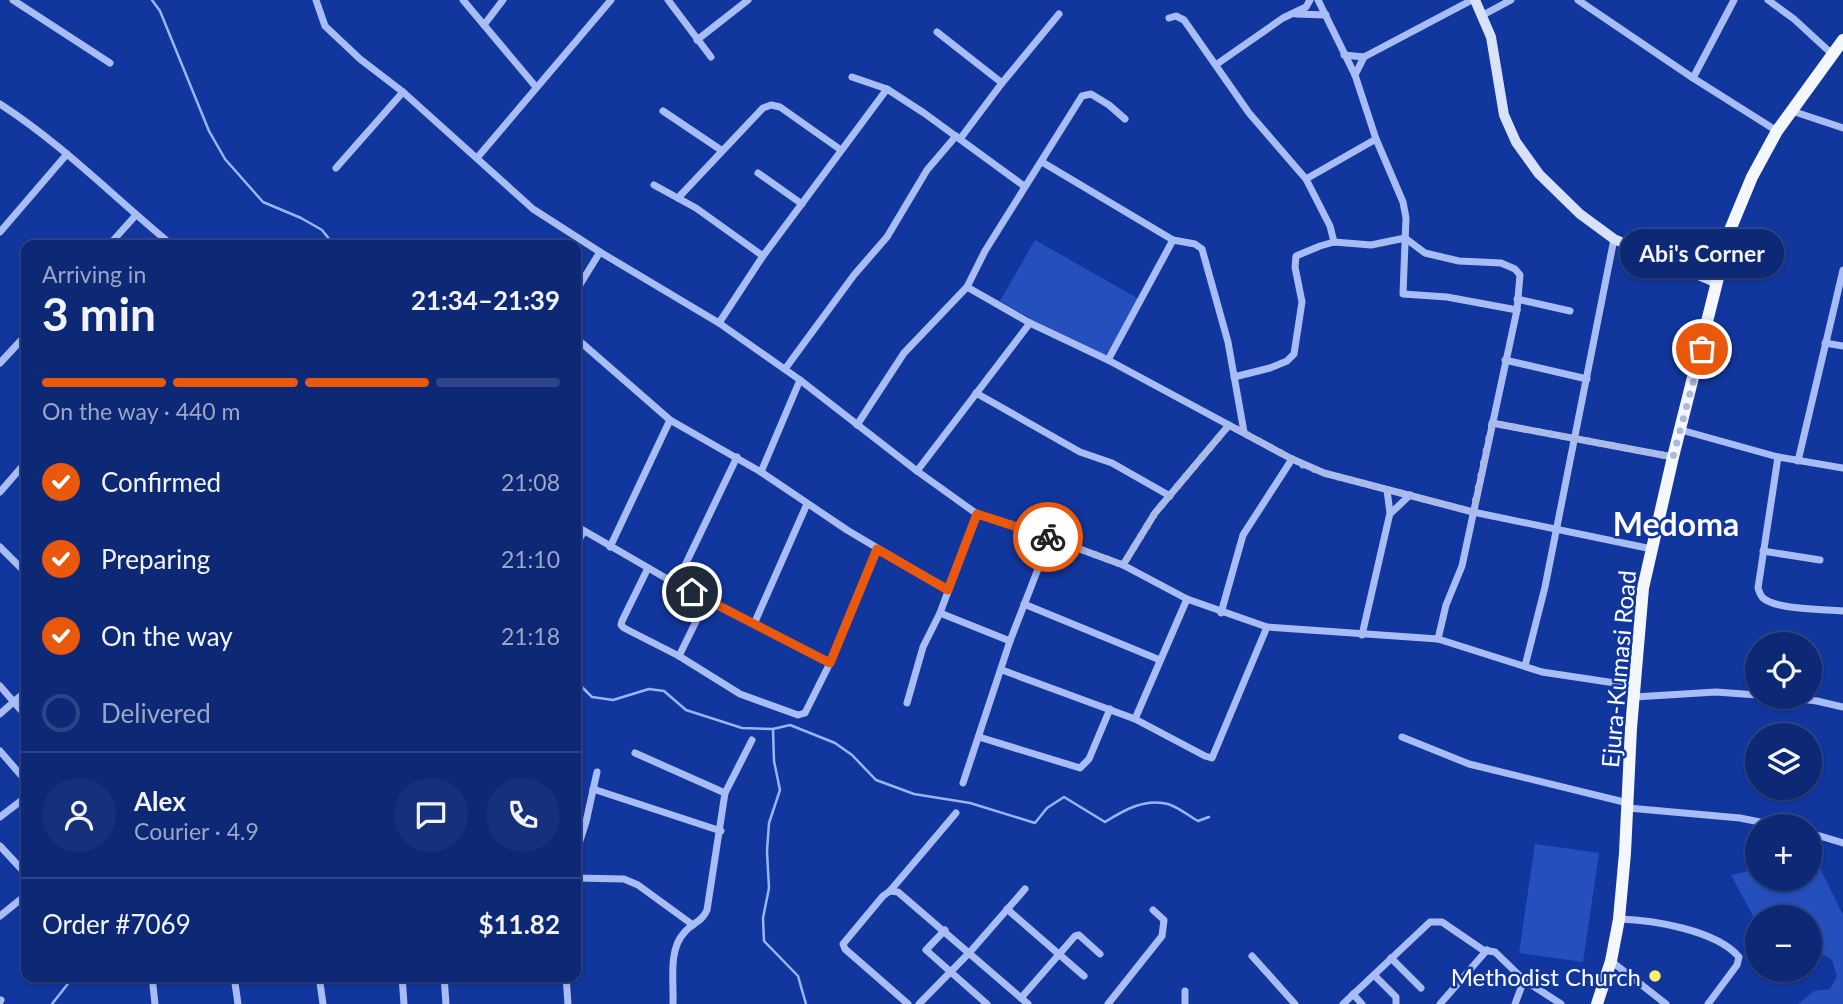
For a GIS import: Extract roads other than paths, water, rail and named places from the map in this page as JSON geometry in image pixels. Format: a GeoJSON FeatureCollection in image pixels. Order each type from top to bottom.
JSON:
{"type":"FeatureCollection","features":[{"type":"Feature","properties":{"kind":"main road","name":"Ejura-Kumasi Road"},"geometry":{"type":"LineString","coordinates":[[1597,1004],[1611,961],[1619,919],[1643,589],[1730,230],[1777,131],[1843,40]]}},
{"type":"Feature","properties":{"kind":"street"},"geometry":{"type":"LineString","coordinates":[[13,0],[110,64]]}},
{"type":"Feature","properties":{"kind":"street"},"geometry":{"type":"LineString","coordinates":[[316,0],[325,26],[533,209],[719,323],[800,380],[977,514],[1123,565],[1187,599],[1267,627],[1438,639],[1525,666],[1634,691],[1745,694]]}},
{"type":"Feature","properties":{"kind":"street"},"geometry":{"type":"LineString","coordinates":[[463,0],[536,87]]}},
{"type":"Feature","properties":{"kind":"street"},"geometry":{"type":"LineString","coordinates":[[484,25],[503,0]]}},
{"type":"Feature","properties":{"kind":"street"},"geometry":{"type":"LineString","coordinates":[[477,158],[611,0]]}},
{"type":"Feature","properties":{"kind":"street"},"geometry":{"type":"LineString","coordinates":[[668,0],[711,57]]}},
{"type":"Feature","properties":{"kind":"street"},"geometry":{"type":"LineString","coordinates":[[698,40],[748,0]]}},
{"type":"Feature","properties":{"kind":"street"},"geometry":{"type":"LineString","coordinates":[[1217,64],[1283,18],[1306,7],[1310,0]]}},
{"type":"Feature","properties":{"kind":"street"},"geometry":{"type":"LineString","coordinates":[[1318,0],[1355,75],[1376,139],[1404,202],[1402,294],[1447,297],[1517,310]]}},
{"type":"Feature","properties":{"kind":"street"},"geometry":{"type":"LineString","coordinates":[[1344,55],[1363,57],[1473,0],[1483,15],[1491,37],[1504,115],[1516,142],[1539,174],[1580,215],[1614,239],[1717,283]]}},
{"type":"Feature","properties":{"kind":"street"},"geometry":{"type":"LineString","coordinates":[[1483,15],[1511,0]]}},
{"type":"Feature","properties":{"kind":"street"},"geometry":{"type":"LineString","coordinates":[[1578,0],[1777,131]]}},
{"type":"Feature","properties":{"kind":"street"},"geometry":{"type":"LineString","coordinates":[[1693,78],[1734,0]]}},
{"type":"Feature","properties":{"kind":"street"},"geometry":{"type":"LineString","coordinates":[[1768,0],[1794,19],[1832,54]]}},
{"type":"Feature","properties":{"kind":"street"},"geometry":{"type":"LineString","coordinates":[[785,369],[854,275],[887,237],[927,170],[958,137],[1059,13]]}},
{"type":"Feature","properties":{"kind":"street"},"geometry":{"type":"LineString","coordinates":[[1294,14],[1326,15]]}},
{"type":"Feature","properties":{"kind":"street"},"geometry":{"type":"LineString","coordinates":[[1169,19],[1176,16],[1184,20],[1249,113],[1307,179],[1330,226],[1334,243]]}},
{"type":"Feature","properties":{"kind":"street"},"geometry":{"type":"LineString","coordinates":[[937,32],[1002,83]]}},
{"type":"Feature","properties":{"kind":"street"},"geometry":{"type":"LineString","coordinates":[[1355,75],[1363,57]]}},
{"type":"Feature","properties":{"kind":"street"},"geometry":{"type":"LineString","coordinates":[[852,77],[887,89],[1024,186]]}},
{"type":"Feature","properties":{"kind":"street"},"geometry":{"type":"LineString","coordinates":[[719,323],[763,256],[887,89]]}},
{"type":"Feature","properties":{"kind":"street"},"geometry":{"type":"LineString","coordinates":[[336,168],[403,92]]}},
{"type":"Feature","properties":{"kind":"street"},"geometry":{"type":"LineString","coordinates":[[857,425],[904,354],[967,287],[1024,186],[1084,94],[1091,94],[1125,118]]}},
{"type":"Feature","properties":{"kind":"street"},"geometry":{"type":"LineString","coordinates":[[0,104],[28,122],[166,240]]}},
{"type":"Feature","properties":{"kind":"street"},"geometry":{"type":"LineString","coordinates":[[678,198],[762,108],[771,105],[780,107],[841,150]]}},
{"type":"Feature","properties":{"kind":"street"},"geometry":{"type":"LineString","coordinates":[[663,111],[720,150]]}},
{"type":"Feature","properties":{"kind":"street"},"geometry":{"type":"LineString","coordinates":[[1792,111],[1843,128]]}},
{"type":"Feature","properties":{"kind":"street"},"geometry":{"type":"LineString","coordinates":[[1307,179],[1376,139]]}},
{"type":"Feature","properties":{"kind":"street"},"geometry":{"type":"LineString","coordinates":[[0,232],[67,155]]}},
{"type":"Feature","properties":{"kind":"street"},"geometry":{"type":"LineString","coordinates":[[1042,162],[1173,240],[1195,244],[1202,249],[1228,342],[1244,432]]}},
{"type":"Feature","properties":{"kind":"street"},"geometry":{"type":"LineString","coordinates":[[758,173],[802,204]]}},
{"type":"Feature","properties":{"kind":"street"},"geometry":{"type":"LineString","coordinates":[[654,185],[678,198],[763,256]]}},
{"type":"Feature","properties":{"kind":"street"},"geometry":{"type":"LineString","coordinates":[[114,240],[136,215]]}},
{"type":"Feature","properties":{"kind":"street"},"geometry":{"type":"LineString","coordinates":[[1234,377],[1270,368],[1294,355],[1302,302],[1294,260],[1299,254],[1334,243],[1371,244],[1405,238],[1425,253],[1460,261],[1501,263],[1520,275],[1517,310],[1460,573],[1446,605],[1438,639]]}},
{"type":"Feature","properties":{"kind":"street"},"geometry":{"type":"LineString","coordinates":[[1525,666],[1545,587],[1614,239]]}},
{"type":"Feature","properties":{"kind":"street"},"geometry":{"type":"LineString","coordinates":[[1108,360],[1173,240]]}},
{"type":"Feature","properties":{"kind":"street"},"geometry":{"type":"LineString","coordinates":[[581,283],[600,252]]}},
{"type":"Feature","properties":{"kind":"street"},"geometry":{"type":"LineString","coordinates":[[1798,461],[1843,270]]}},
{"type":"Feature","properties":{"kind":"street"},"geometry":{"type":"LineString","coordinates":[[967,287],[1030,323],[1108,360],[1292,459],[1331,476],[1473,512],[1652,549]]}},
{"type":"Feature","properties":{"kind":"street"},"geometry":{"type":"LineString","coordinates":[[1517,299],[1570,311]]}},
{"type":"Feature","properties":{"kind":"street"},"geometry":{"type":"LineString","coordinates":[[917,471],[1030,323]]}},
{"type":"Feature","properties":{"kind":"street"},"geometry":{"type":"LineString","coordinates":[[0,363],[21,340]]}},
{"type":"Feature","properties":{"kind":"street"},"geometry":{"type":"LineString","coordinates":[[581,342],[670,420],[737,457],[877,549],[948,590]]}},
{"type":"Feature","properties":{"kind":"street"},"geometry":{"type":"LineString","coordinates":[[1825,343],[1843,346]]}},
{"type":"Feature","properties":{"kind":"street"},"geometry":{"type":"LineString","coordinates":[[1505,360],[1587,379]]}},
{"type":"Feature","properties":{"kind":"street"},"geometry":{"type":"LineString","coordinates":[[761,472],[800,380]]}},
{"type":"Feature","properties":{"kind":"street"},"geometry":{"type":"LineString","coordinates":[[976,393],[1080,452],[1112,463],[1170,496]]}},
{"type":"Feature","properties":{"kind":"street"},"geometry":{"type":"LineString","coordinates":[[610,547],[670,420]]}},
{"type":"Feature","properties":{"kind":"street"},"geometry":{"type":"LineString","coordinates":[[1492,423],[1673,457]]}},
{"type":"Feature","properties":{"kind":"street"},"geometry":{"type":"LineString","coordinates":[[1123,565],[1155,513],[1229,425]]}},
{"type":"Feature","properties":{"kind":"street"},"geometry":{"type":"LineString","coordinates":[[1681,430],[1778,457],[1843,468]]}},
{"type":"Feature","properties":{"kind":"street"},"geometry":{"type":"LineString","coordinates":[[676,584],[737,457]]}},
{"type":"Feature","properties":{"kind":"street"},"geometry":{"type":"LineString","coordinates":[[1778,457],[1758,588],[1764,598],[1785,606],[1843,611]]}},
{"type":"Feature","properties":{"kind":"street"},"geometry":{"type":"LineString","coordinates":[[1222,613],[1243,535],[1292,459]]}},
{"type":"Feature","properties":{"kind":"street"},"geometry":{"type":"LineString","coordinates":[[0,492],[21,468]]}},
{"type":"Feature","properties":{"kind":"street"},"geometry":{"type":"LineString","coordinates":[[1362,635],[1390,513],[1387,491]]}},
{"type":"Feature","properties":{"kind":"street"},"geometry":{"type":"LineString","coordinates":[[1390,513],[1410,495]]}},
{"type":"Feature","properties":{"kind":"street"},"geometry":{"type":"LineString","coordinates":[[754,624],[807,504]]}},
{"type":"Feature","properties":{"kind":"street"},"geometry":{"type":"LineString","coordinates":[[907,703],[923,647],[940,613],[977,514]]}},
{"type":"Feature","properties":{"kind":"street"},"geometry":{"type":"LineString","coordinates":[[581,529],[676,584],[830,663]]}},
{"type":"Feature","properties":{"kind":"street"},"geometry":{"type":"LineString","coordinates":[[581,536],[584,531]]}},
{"type":"Feature","properties":{"kind":"street"},"geometry":{"type":"LineString","coordinates":[[963,783],[1010,641],[1050,538]]}},
{"type":"Feature","properties":{"kind":"street"},"geometry":{"type":"LineString","coordinates":[[0,547],[21,568]]}},
{"type":"Feature","properties":{"kind":"street"},"geometry":{"type":"LineString","coordinates":[[648,568],[621,625],[679,656],[740,694],[798,715],[805,713],[830,663],[877,549]]}},
{"type":"Feature","properties":{"kind":"street"},"geometry":{"type":"LineString","coordinates":[[1763,551],[1820,560]]}},
{"type":"Feature","properties":{"kind":"street"},"geometry":{"type":"LineString","coordinates":[[1135,719],[1187,599]]}},
{"type":"Feature","properties":{"kind":"street"},"geometry":{"type":"LineString","coordinates":[[679,656],[707,600]]}},
{"type":"Feature","properties":{"kind":"street"},"geometry":{"type":"LineString","coordinates":[[1024,604],[1160,660]]}},
{"type":"Feature","properties":{"kind":"street"},"geometry":{"type":"LineString","coordinates":[[940,613],[1010,641]]}},
{"type":"Feature","properties":{"kind":"street"},"geometry":{"type":"LineString","coordinates":[[1002,670],[1135,719],[1212,758],[1267,627]]}},
{"type":"Feature","properties":{"kind":"street"},"geometry":{"type":"LineString","coordinates":[[0,686],[21,711]]}},
{"type":"Feature","properties":{"kind":"street"},"geometry":{"type":"LineString","coordinates":[[0,714],[21,696]]}},
{"type":"Feature","properties":{"kind":"street"},"geometry":{"type":"LineString","coordinates":[[1822,702],[1843,708]]}},
{"type":"Feature","properties":{"kind":"street"},"geometry":{"type":"LineString","coordinates":[[979,737],[1080,768],[1089,759],[1110,709]]}},
{"type":"Feature","properties":{"kind":"street"},"geometry":{"type":"LineString","coordinates":[[1402,737],[1469,764],[1628,805],[1745,819]]}},
{"type":"Feature","properties":{"kind":"street"},"geometry":{"type":"LineString","coordinates":[[673,1004],[674,951],[682,934],[703,919],[707,910],[725,793],[752,740]]}},
{"type":"Feature","properties":{"kind":"street"},"geometry":{"type":"LineString","coordinates":[[0,751],[21,775]]}},
{"type":"Feature","properties":{"kind":"street"},"geometry":{"type":"LineString","coordinates":[[635,753],[725,793]]}},
{"type":"Feature","properties":{"kind":"street"},"geometry":{"type":"LineString","coordinates":[[581,838],[597,772]]}},
{"type":"Feature","properties":{"kind":"street"},"geometry":{"type":"LineString","coordinates":[[593,789],[721,831]]}},
{"type":"Feature","properties":{"kind":"street"},"geometry":{"type":"LineString","coordinates":[[0,817],[21,801]]}},
{"type":"Feature","properties":{"kind":"street"},"geometry":{"type":"LineString","coordinates":[[908,1004],[845,949],[844,944],[956,813]]}},
{"type":"Feature","properties":{"kind":"street"},"geometry":{"type":"LineString","coordinates":[[581,822],[586,822]]}},
{"type":"Feature","properties":{"kind":"street"},"geometry":{"type":"LineString","coordinates":[[1822,837],[1843,843]]}},
{"type":"Feature","properties":{"kind":"street"},"geometry":{"type":"LineString","coordinates":[[0,846],[21,869]]}},
{"type":"Feature","properties":{"kind":"street"},"geometry":{"type":"LineString","coordinates":[[581,878],[624,879],[638,885],[693,925]]}},
{"type":"Feature","properties":{"kind":"street"},"geometry":{"type":"LineString","coordinates":[[919,1004],[970,952],[1025,889]]}},
{"type":"Feature","properties":{"kind":"street"},"geometry":{"type":"LineString","coordinates":[[891,891],[898,892],[945,930],[1028,1004]]}},
{"type":"Feature","properties":{"kind":"street"},"geometry":{"type":"LineString","coordinates":[[0,916],[21,899]]}},
{"type":"Feature","properties":{"kind":"street"},"geometry":{"type":"LineString","coordinates":[[1007,909],[1084,975]]}},
{"type":"Feature","properties":{"kind":"street"},"geometry":{"type":"LineString","coordinates":[[1108,1004],[1162,936],[1164,920],[1153,910]]}},
{"type":"Feature","properties":{"kind":"street"},"geometry":{"type":"LineString","coordinates":[[1619,919],[1662,924],[1731,947],[1739,957],[1737,965],[1708,1004]]}},
{"type":"Feature","properties":{"kind":"street"},"geometry":{"type":"LineString","coordinates":[[1343,1004],[1430,922],[1436,921],[1442,922],[1486,950],[1496,952],[1524,980],[1561,1004]]}},
{"type":"Feature","properties":{"kind":"street"},"geometry":{"type":"LineString","coordinates":[[945,930],[926,950],[987,1004]]}},
{"type":"Feature","properties":{"kind":"street"},"geometry":{"type":"LineString","coordinates":[[1021,998],[1077,935],[1100,954]]}},
{"type":"Feature","properties":{"kind":"street"},"geometry":{"type":"LineString","coordinates":[[1440,1004],[1486,950]]}},
{"type":"Feature","properties":{"kind":"street"},"geometry":{"type":"LineString","coordinates":[[1252,956],[1295,1004]]}},
{"type":"Feature","properties":{"kind":"street"},"geometry":{"type":"LineString","coordinates":[[1391,958],[1421,988]]}},
{"type":"Feature","properties":{"kind":"street"},"geometry":{"type":"LineString","coordinates":[[1611,961],[1666,1004]]}},
{"type":"Feature","properties":{"kind":"street"},"geometry":{"type":"LineString","coordinates":[[1374,975],[1396,997],[1396,1004]]}},
{"type":"Feature","properties":{"kind":"street"},"geometry":{"type":"LineString","coordinates":[[1515,1004],[1524,980]]}},
{"type":"Feature","properties":{"kind":"street"},"geometry":{"type":"LineString","coordinates":[[153,982],[155,1004]]}},
{"type":"Feature","properties":{"kind":"street"},"geometry":{"type":"LineString","coordinates":[[235,982],[238,1004]]}},
{"type":"Feature","properties":{"kind":"street"},"geometry":{"type":"LineString","coordinates":[[320,982],[323,1004]]}},
{"type":"Feature","properties":{"kind":"street"},"geometry":{"type":"LineString","coordinates":[[402,982],[404,1004]]}},
{"type":"Feature","properties":{"kind":"street"},"geometry":{"type":"LineString","coordinates":[[444,982],[446,1004]]}},
{"type":"Feature","properties":{"kind":"street"},"geometry":{"type":"LineString","coordinates":[[566,982],[568,1004]]}},
{"type":"Feature","properties":{"kind":"street"},"geometry":{"type":"LineString","coordinates":[[1185,991],[1185,1004]]}},
{"type":"Feature","properties":{"kind":"street"},"geometry":{"type":"LineString","coordinates":[[1353,994],[1363,1004]]}},
{"type":"Feature","properties":{"kind":"waterway"},"geometry":{"type":"LineString","coordinates":[[152,0],[160,11],[209,131],[225,159],[263,202],[301,218],[322,230],[330,240]]}},
{"type":"Feature","properties":{"kind":"waterway"},"geometry":{"type":"LineString","coordinates":[[581,682],[592,697],[613,700],[649,689],[664,691],[686,710],[742,728],[773,729],[790,725],[835,743],[852,755],[876,780],[914,794],[970,803],[1035,823],[1047,808],[1064,797],[1105,822],[1127,809],[1151,803],[1172,805],[1198,821],[1209,817]]}},
{"type":"Feature","properties":{"kind":"waterway"},"geometry":{"type":"LineString","coordinates":[[773,729],[774,761],[780,790],[769,823],[769,888],[763,918],[764,941],[798,976],[806,1004]]}},
{"type":"Feature","properties":{"kind":"waterway"},"geometry":{"type":"LineString","coordinates":[[52,1004],[69,982]]}},
{"type":"Feature","properties":{"kind":"place","name":"Abi's Corner"},"geometry":{"type":"Point","coordinates":[1702,349]}},
{"type":"Feature","properties":{"kind":"place","name":"Methodist Church"},"geometry":{"type":"Point","coordinates":[1655,976]}},
{"type":"Feature","properties":{"kind":"district","name":"Medoma"},"geometry":{"type":"Point","coordinates":[1676,523]}}]}
